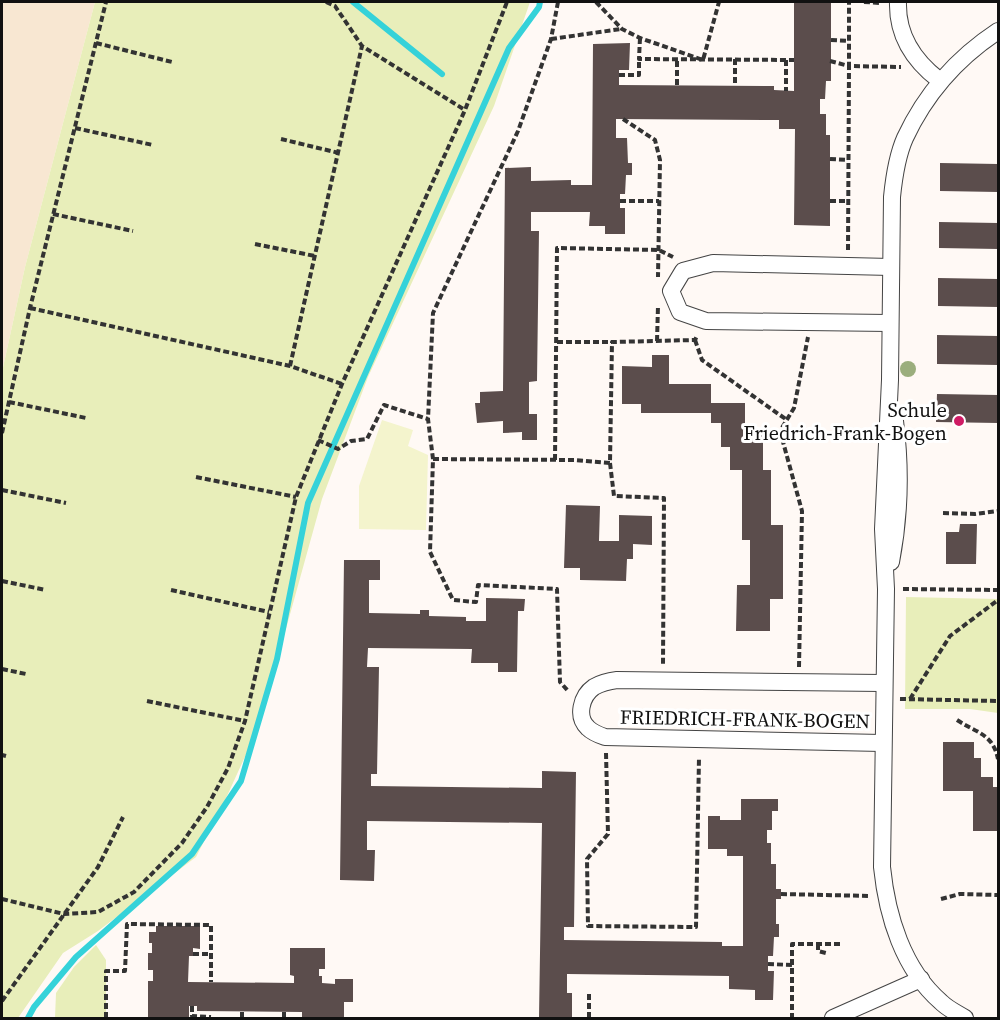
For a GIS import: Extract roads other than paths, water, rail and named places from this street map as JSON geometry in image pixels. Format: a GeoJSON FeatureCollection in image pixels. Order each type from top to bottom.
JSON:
{"type":"FeatureCollection","features":[{"type":"Feature","properties":{"kind":"street"},"geometry":{"type":"LineString","coordinates":[[898,2],[898,19],[902,33],[922,67],[939,80]]}},
{"type":"Feature","properties":{"kind":"street","name":"FRIEDRICH-FRANK-BOGEN"},"geometry":{"type":"LineString","coordinates":[[964,1018],[941,1002],[921,979],[904,953],[885,896],[882,867],[886,589],[883,529],[890,380],[892,197],[904,139],[939,80],[966,54],[999,31]]}},
{"type":"Feature","properties":{"kind":"street"},"geometry":{"type":"LineString","coordinates":[[890,323],[706,321],[680,312],[671,291],[683,271],[713,263],[891,267]]}},
{"type":"Feature","properties":{"kind":"street","name":"FRIEDRICH-FRANK-BOGEN"},"geometry":{"type":"LineString","coordinates":[[882,742],[605,737],[587,728],[582,720],[582,706],[586,694],[595,687],[617,680],[799,682],[883,692]]}},
{"type":"Feature","properties":{"kind":"street"},"geometry":{"type":"LineString","coordinates":[[833,1018],[921,979]]}},
{"type":"Feature","properties":{"kind":"waterway"},"geometry":{"type":"LineString","coordinates":[[353,2],[442,74]]}},
{"type":"Feature","properties":{"kind":"waterway"},"geometry":{"type":"LineString","coordinates":[[28,1018],[34,1007],[76,957],[192,854],[241,781],[277,659],[308,503],[509,48],[539,7],[540,2]]}},
{"type":"Feature","properties":{"kind":"place","name":"Schule Friedrich-Frank-Bogen"},"geometry":{"type":"Point","coordinates":[959,421]}}]}
